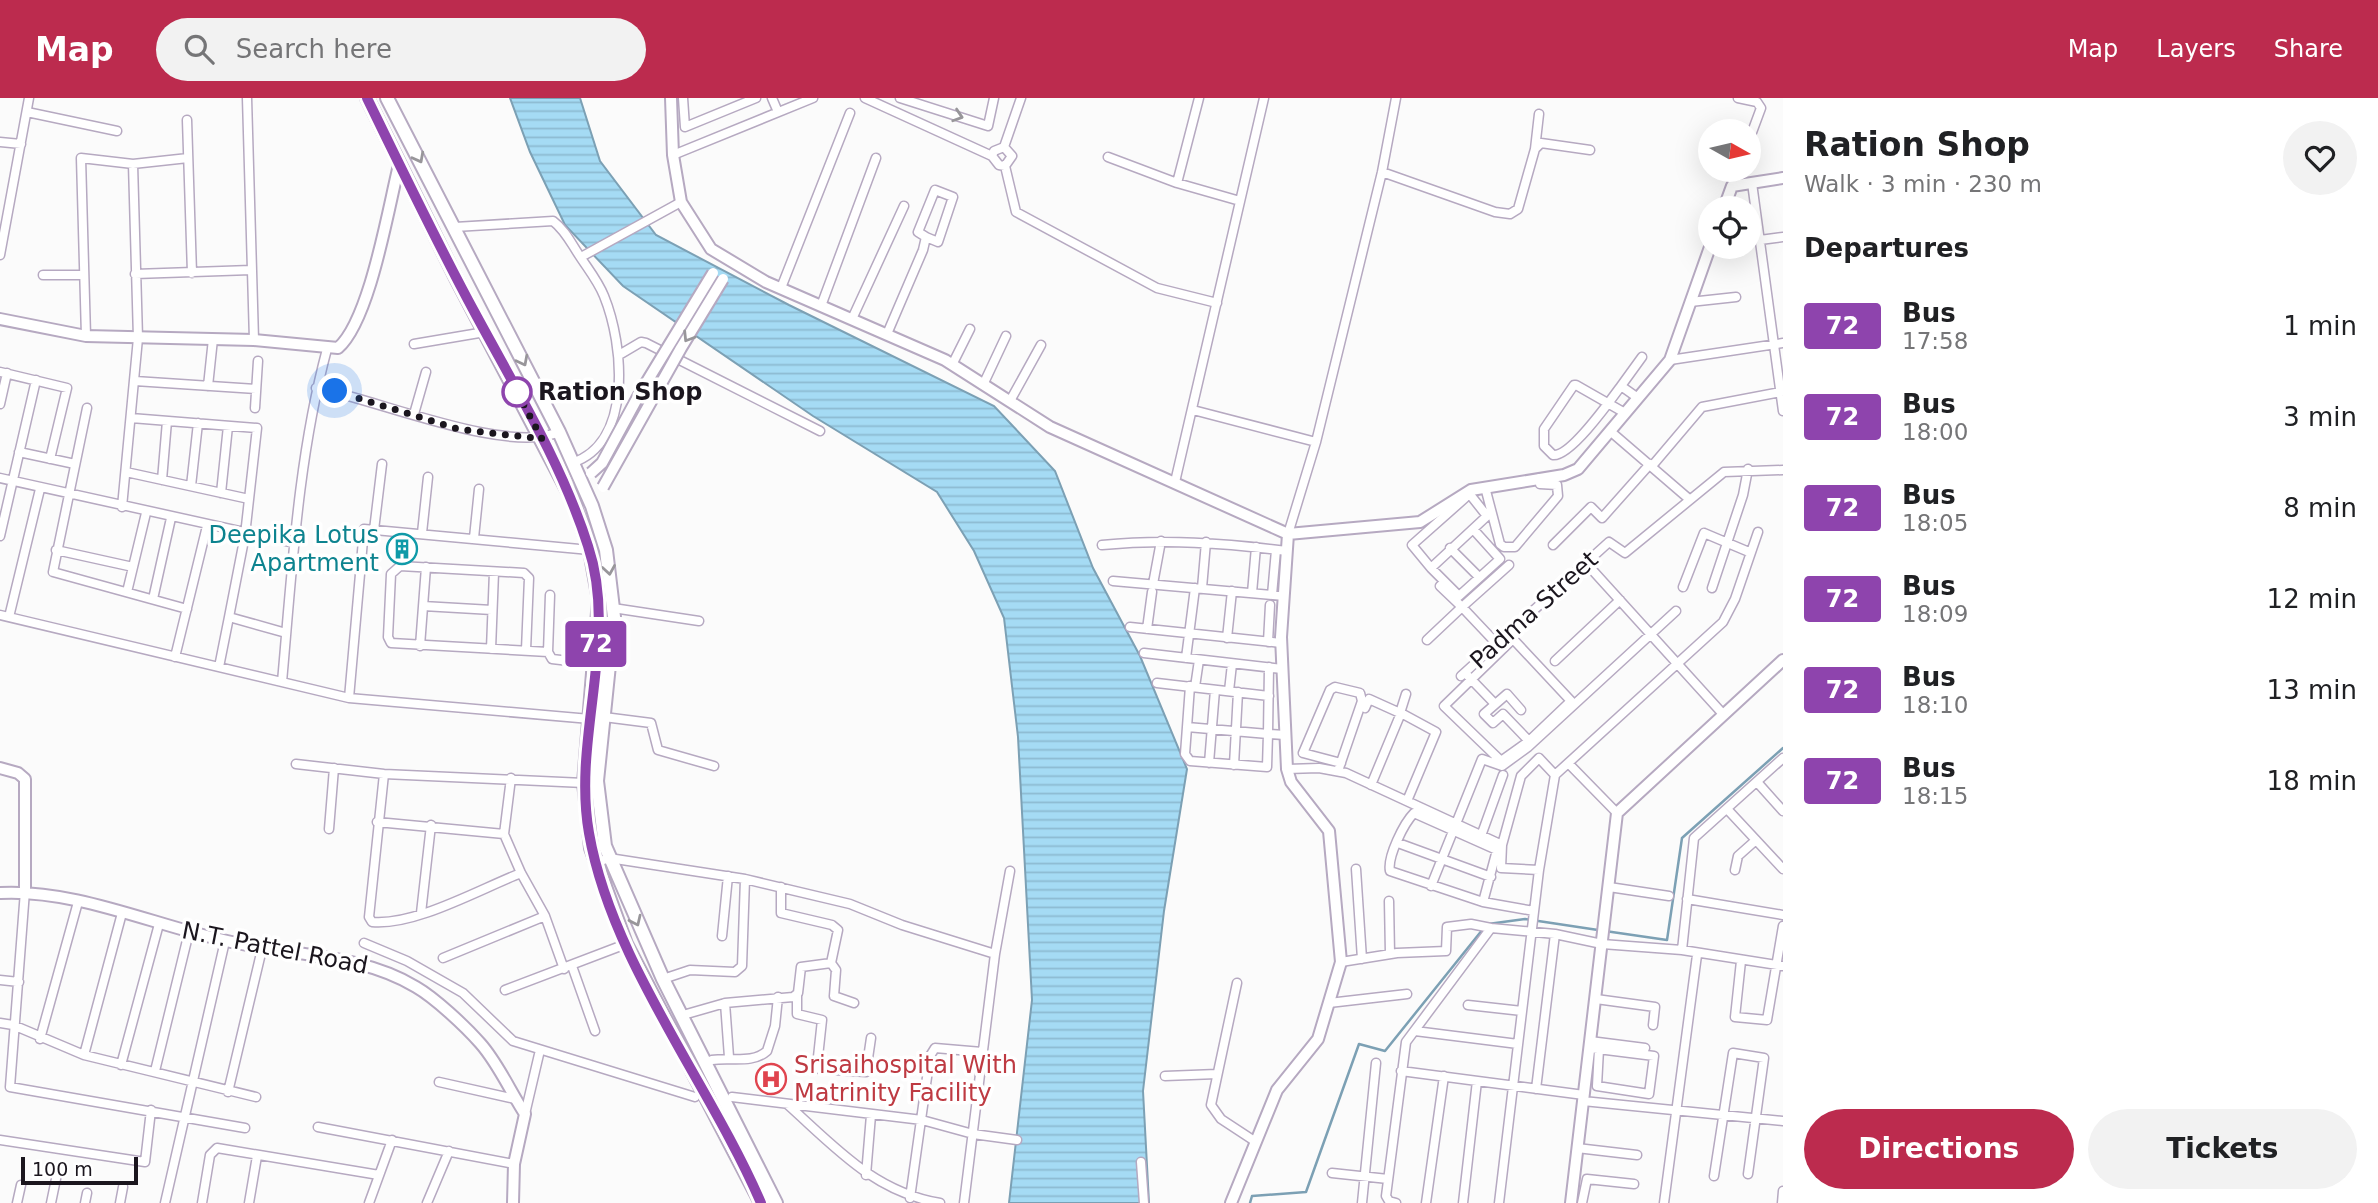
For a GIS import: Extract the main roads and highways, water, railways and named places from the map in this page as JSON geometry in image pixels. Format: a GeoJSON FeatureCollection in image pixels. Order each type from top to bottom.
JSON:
{"type":"FeatureCollection","features":[{"type":"Feature","properties":{"kind":"main road"},"geometry":{"type":"LineString","coordinates":[[367,98],[456,278],[573,501],[590,550],[599,600],[584,783],[586,819],[595,863],[626,944],[761,1203]]}},
{"type":"Feature","properties":{"kind":"main road"},"geometry":{"type":"LineString","coordinates":[[387,98],[456,227],[572,463],[585,475],[606,550],[613,607],[597,781],[609,858],[663,979],[776,1203]]}},
{"type":"Feature","properties":{"kind":"main road"},"geometry":{"type":"LineString","coordinates":[[456,278],[475,266]]}},
{"type":"Feature","properties":{"kind":"water"},"geometry":{"type":"Polygon","coordinates":[[[510,98],[580,98],[600,161],[656,235],[789,305],[994,406],[1055,471],[1093,568],[1140,656],[1187,769],[1164,911],[1143,1091],[1149,1203],[1009,1203],[1032,1000],[1018,737],[1004,618],[974,551],[937,492],[813,416],[623,286],[565,225],[530,152],[510,98]]]}},
{"type":"Feature","properties":{"kind":"waterway"},"geometry":{"type":"LineString","coordinates":[[1605,931],[1667,940],[1682,838],[1783,748]]}},
{"type":"Feature","properties":{"kind":"waterway"},"geometry":{"type":"LineString","coordinates":[[1488,924],[1525,919],[1598,930]]}},
{"type":"Feature","properties":{"kind":"waterway"},"geometry":{"type":"LineString","coordinates":[[1250,1203],[1252,1196],[1306,1192],[1359,1044],[1385,1051],[1483,929]]}},
{"type":"Feature","properties":{"kind":"place","name":"Ration Shop"},"geometry":{"type":"Point","coordinates":[517,392]}},
{"type":"Feature","properties":{"kind":"place","name":"Deepika Lotus Apartment"},"geometry":{"type":"Point","coordinates":[402,549]}},
{"type":"Feature","properties":{"kind":"place","name":"Srisaihospital With Matrinity Facility"},"geometry":{"type":"Point","coordinates":[771,1079]}}]}
